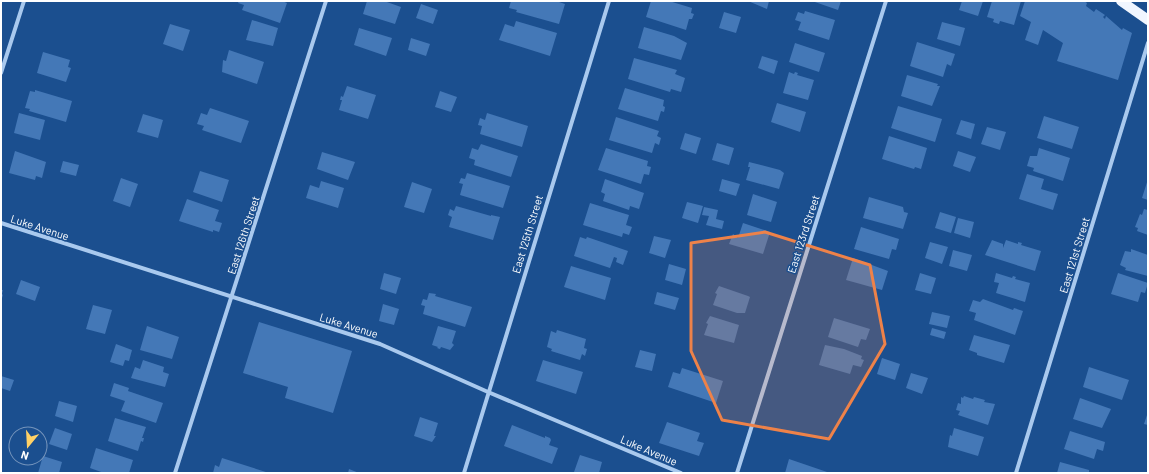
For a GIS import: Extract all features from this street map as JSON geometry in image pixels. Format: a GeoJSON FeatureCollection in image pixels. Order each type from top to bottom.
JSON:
{"type":"FeatureCollection","features":[{"type":"Feature","properties":{"kind":"main road"},"geometry":{"type":"LineString","coordinates":[[1121,1],[1148,20]]}},
{"type":"Feature","properties":{"kind":"street"},"geometry":{"type":"LineString","coordinates":[[1,73],[24,1]]}},
{"type":"Feature","properties":{"kind":"street","name":"East 126th Street"},"geometry":{"type":"LineString","coordinates":[[175,473],[326,1]]}},
{"type":"Feature","properties":{"kind":"street","name":"East 125th Street"},"geometry":{"type":"LineString","coordinates":[[464,473],[609,1]]}},
{"type":"Feature","properties":{"kind":"street","name":"East 123rd Street"},"geometry":{"type":"LineString","coordinates":[[737,473],[886,1]]}},
{"type":"Feature","properties":{"kind":"street","name":"East 121st Street"},"geometry":{"type":"LineString","coordinates":[[1016,473],[1148,43]]}},
{"type":"Feature","properties":{"kind":"street","name":"Luke Avenue"},"geometry":{"type":"LineString","coordinates":[[1,223],[380,344],[488,392],[681,473]]}},
{"type":"Feature","properties":{"kind":"highlighted area"},"geometry":{"type":"Polygon","coordinates":[[[765,232],[870,265],[885,344],[829,439],[722,420],[691,351],[691,243],[765,232]]]}},
{"type":"Feature","properties":{"kind":"building"},"geometry":{"type":"Polygon","coordinates":[[[239,1],[282,1],[287,3],[280,23],[242,10],[244,5],[238,3],[239,1]]]}},
{"type":"Feature","properties":{"kind":"building"},"geometry":{"type":"Polygon","coordinates":[[[367,1],[384,1],[401,7],[395,24],[363,14],[367,1]]]}},
{"type":"Feature","properties":{"kind":"building"},"geometry":{"type":"Polygon","coordinates":[[[511,1],[556,1],[565,4],[559,24],[516,12],[517,10],[509,8],[511,1]]]}},
{"type":"Feature","properties":{"kind":"building"},"geometry":{"type":"Polygon","coordinates":[[[651,1],[669,1],[692,8],[691,13],[694,14],[692,19],[689,19],[686,30],[646,17],[651,1]]]}},
{"type":"Feature","properties":{"kind":"building"},"geometry":{"type":"Polygon","coordinates":[[[748,1],[769,1],[767,9],[748,1]]]}},
{"type":"Feature","properties":{"kind":"building"},"geometry":{"type":"Polygon","coordinates":[[[812,1],[841,1],[838,10],[812,1]]]}},
{"type":"Feature","properties":{"kind":"building"},"geometry":{"type":"Polygon","coordinates":[[[962,1],[983,1],[978,16],[959,10],[962,1]]]}},
{"type":"Feature","properties":{"kind":"building"},"geometry":{"type":"Polygon","coordinates":[[[992,1],[1021,1],[1014,25],[1000,21],[999,24],[993,22],[994,19],[987,17],[992,1]]]}},
{"type":"Feature","properties":{"kind":"building"},"geometry":{"type":"Polygon","coordinates":[[[1025,1],[1084,1],[1087,3],[1086,6],[1094,12],[1096,9],[1105,15],[1103,17],[1105,19],[1106,16],[1122,30],[1123,28],[1132,33],[1118,80],[1057,61],[1063,43],[1043,30],[1038,45],[1025,40],[1031,22],[1020,16],[1025,1]]]}},
{"type":"Feature","properties":{"kind":"building"},"geometry":{"type":"Polygon","coordinates":[[[421,4],[438,10],[433,24],[416,18],[421,4]]]}},
{"type":"Feature","properties":{"kind":"building"},"geometry":{"type":"Polygon","coordinates":[[[805,11],[835,20],[829,40],[798,30],[801,22],[795,20],[798,12],[804,14],[805,11]]]}},
{"type":"Feature","properties":{"kind":"building"},"geometry":{"type":"Polygon","coordinates":[[[724,12],[741,17],[736,33],[719,28],[724,12]]]}},
{"type":"Feature","properties":{"kind":"building"},"geometry":{"type":"Polygon","coordinates":[[[252,20],[278,28],[273,46],[246,40],[252,20]]]}},
{"type":"Feature","properties":{"kind":"building"},"geometry":{"type":"Polygon","coordinates":[[[516,21],[557,33],[550,56],[499,40],[505,24],[514,27],[516,21]]]}},
{"type":"Feature","properties":{"kind":"building"},"geometry":{"type":"Polygon","coordinates":[[[942,22],[965,28],[960,46],[937,39],[942,22]]]}},
{"type":"Feature","properties":{"kind":"building"},"geometry":{"type":"Polygon","coordinates":[[[170,24],[190,30],[183,51],[163,44],[170,24]]]}},
{"type":"Feature","properties":{"kind":"building"},"geometry":{"type":"Polygon","coordinates":[[[644,27],[674,36],[687,43],[681,60],[638,48],[644,27]]]}},
{"type":"Feature","properties":{"kind":"building"},"geometry":{"type":"Polygon","coordinates":[[[359,28],[392,38],[386,56],[354,45],[359,28]]]}},
{"type":"Feature","properties":{"kind":"building"},"geometry":{"type":"Polygon","coordinates":[[[411,38],[430,44],[426,56],[408,50],[411,38]]]}},
{"type":"Feature","properties":{"kind":"building"},"geometry":{"type":"Polygon","coordinates":[[[917,42],[955,54],[951,66],[947,64],[943,77],[910,66],[917,42]]]}},
{"type":"Feature","properties":{"kind":"building"},"geometry":{"type":"Polygon","coordinates":[[[795,43],[825,53],[819,72],[789,62],[795,43]]]}},
{"type":"Feature","properties":{"kind":"building"},"geometry":{"type":"Polygon","coordinates":[[[229,50],[264,62],[257,84],[222,72],[223,60],[226,61],[229,50]]]}},
{"type":"Feature","properties":{"kind":"building"},"geometry":{"type":"Polygon","coordinates":[[[43,52],[70,60],[68,67],[71,68],[66,82],[37,73],[43,52]]]}},
{"type":"Feature","properties":{"kind":"building"},"geometry":{"type":"Polygon","coordinates":[[[762,56],[778,61],[774,74],[758,68],[762,56]]]}},
{"type":"Feature","properties":{"kind":"building"},"geometry":{"type":"Polygon","coordinates":[[[634,58],[677,70],[675,74],[685,78],[681,92],[671,89],[670,92],[628,79],[634,58]]]}},
{"type":"Feature","properties":{"kind":"building"},"geometry":{"type":"Polygon","coordinates":[[[789,72],[794,74],[795,72],[798,73],[797,75],[814,80],[808,100],[783,93],[789,72]]]}},
{"type":"Feature","properties":{"kind":"building"},"geometry":{"type":"Polygon","coordinates":[[[907,75],[938,84],[937,86],[940,86],[932,106],[901,96],[907,75]]]}},
{"type":"Feature","properties":{"kind":"building"},"geometry":{"type":"Polygon","coordinates":[[[347,86],[376,95],[368,119],[339,110],[342,100],[340,100],[341,96],[343,97],[347,86]]]}},
{"type":"Feature","properties":{"kind":"building"},"geometry":{"type":"Polygon","coordinates":[[[625,88],[664,100],[664,112],[661,111],[658,121],[618,109],[625,88]]]}},
{"type":"Feature","properties":{"kind":"building"},"geometry":{"type":"Polygon","coordinates":[[[35,90],[72,101],[66,122],[29,111],[30,109],[25,108],[30,91],[35,92],[35,90]]]}},
{"type":"Feature","properties":{"kind":"building"},"geometry":{"type":"Polygon","coordinates":[[[440,91],[457,97],[451,112],[435,107],[440,91]]]}},
{"type":"Feature","properties":{"kind":"building"},"geometry":{"type":"Polygon","coordinates":[[[777,103],[806,112],[800,132],[771,122],[777,103]]]}},
{"type":"Feature","properties":{"kind":"building"},"geometry":{"type":"Polygon","coordinates":[[[898,106],[942,119],[935,142],[891,128],[898,106]]]}},
{"type":"Feature","properties":{"kind":"building"},"geometry":{"type":"Polygon","coordinates":[[[210,108],[249,121],[241,143],[202,130],[204,126],[197,124],[201,113],[207,115],[210,108]]]}},
{"type":"Feature","properties":{"kind":"building"},"geometry":{"type":"Polygon","coordinates":[[[19,113],[45,120],[40,140],[14,133],[19,113]]]}},
{"type":"Feature","properties":{"kind":"building"},"geometry":{"type":"Polygon","coordinates":[[[487,113],[528,126],[522,147],[480,134],[482,126],[478,125],[480,118],[485,120],[487,113]]]}},
{"type":"Feature","properties":{"kind":"building"},"geometry":{"type":"Polygon","coordinates":[[[143,114],[163,120],[158,138],[137,132],[143,114]]]}},
{"type":"Feature","properties":{"kind":"building"},"geometry":{"type":"Polygon","coordinates":[[[1044,116],[1079,127],[1072,149],[1037,138],[1044,116]]]}},
{"type":"Feature","properties":{"kind":"building"},"geometry":{"type":"Polygon","coordinates":[[[616,117],[659,131],[657,136],[661,138],[659,145],[655,143],[652,153],[609,140],[616,117]]]}},
{"type":"Feature","properties":{"kind":"building"},"geometry":{"type":"Polygon","coordinates":[[[961,120],[975,124],[971,139],[956,134],[961,120]]]}},
{"type":"Feature","properties":{"kind":"building"},"geometry":{"type":"Polygon","coordinates":[[[987,127],[1006,132],[1000,150],[981,144],[987,127]]]}},
{"type":"Feature","properties":{"kind":"building"},"geometry":{"type":"Polygon","coordinates":[[[685,133],[701,138],[696,154],[680,149],[685,133]]]}},
{"type":"Feature","properties":{"kind":"building"},"geometry":{"type":"Polygon","coordinates":[[[889,136],[927,148],[921,169],[915,167],[914,169],[882,159],[889,136]]]}},
{"type":"Feature","properties":{"kind":"building"},"geometry":{"type":"Polygon","coordinates":[[[717,143],[734,148],[729,165],[712,160],[717,143]]]}},
{"type":"Feature","properties":{"kind":"building"},"geometry":{"type":"Polygon","coordinates":[[[481,144],[518,156],[511,177],[474,165],[475,160],[469,158],[472,148],[478,150],[481,144]]]}},
{"type":"Feature","properties":{"kind":"building"},"geometry":{"type":"Polygon","coordinates":[[[606,148],[648,161],[647,166],[651,167],[649,175],[644,174],[641,184],[598,170],[606,148]]]}},
{"type":"Feature","properties":{"kind":"building"},"geometry":{"type":"Polygon","coordinates":[[[1039,148],[1070,158],[1063,181],[1033,171],[1034,168],[1027,166],[1030,156],[1037,156],[1039,148]]]}},
{"type":"Feature","properties":{"kind":"building"},"geometry":{"type":"Polygon","coordinates":[[[15,151],[46,162],[42,178],[36,176],[35,180],[9,173],[15,151]]]}},
{"type":"Feature","properties":{"kind":"building"},"geometry":{"type":"Polygon","coordinates":[[[958,151],[976,157],[970,172],[953,166],[958,151]]]}},
{"type":"Feature","properties":{"kind":"building"},"geometry":{"type":"Polygon","coordinates":[[[322,152],[355,162],[348,180],[317,169],[322,152]]]}},
{"type":"Feature","properties":{"kind":"building"},"geometry":{"type":"Polygon","coordinates":[[[63,161],[79,165],[76,176],[60,172],[63,161]]]}},
{"type":"Feature","properties":{"kind":"building"},"geometry":{"type":"Polygon","coordinates":[[[749,162],[780,170],[784,173],[779,189],[746,180],[750,167],[748,167],[749,162]]]}},
{"type":"Feature","properties":{"kind":"building"},"geometry":{"type":"Polygon","coordinates":[[[200,171],[229,180],[222,202],[193,192],[200,171]]]}},
{"type":"Feature","properties":{"kind":"building"},"geometry":{"type":"Polygon","coordinates":[[[467,173],[510,186],[503,208],[460,195],[463,184],[459,183],[461,178],[465,179],[467,173]]]}},
{"type":"Feature","properties":{"kind":"building"},"geometry":{"type":"Polygon","coordinates":[[[1027,174],[1044,179],[1041,189],[1058,194],[1053,210],[1019,199],[1027,174]]]}},
{"type":"Feature","properties":{"kind":"building"},"geometry":{"type":"Polygon","coordinates":[[[121,178],[138,184],[130,207],[113,201],[121,178]]]}},
{"type":"Feature","properties":{"kind":"building"},"geometry":{"type":"Polygon","coordinates":[[[605,179],[644,193],[639,209],[630,206],[629,210],[603,201],[605,194],[601,192],[605,179]]]}},
{"type":"Feature","properties":{"kind":"building"},"geometry":{"type":"Polygon","coordinates":[[[722,179],[740,184],[736,196],[719,191],[722,179]]]}},
{"type":"Feature","properties":{"kind":"building"},"geometry":{"type":"Polygon","coordinates":[[[1148,179],[1148,200],[1142,198],[1148,179]]]}},
{"type":"Feature","properties":{"kind":"building"},"geometry":{"type":"Polygon","coordinates":[[[321,181],[344,188],[338,208],[306,198],[310,185],[319,188],[321,181]]]}},
{"type":"Feature","properties":{"kind":"building"},"geometry":{"type":"Polygon","coordinates":[[[412,182],[432,189],[424,213],[404,207],[412,182]]]}},
{"type":"Feature","properties":{"kind":"building"},"geometry":{"type":"Polygon","coordinates":[[[753,194],[777,202],[771,222],[747,215],[753,194]]]}},
{"type":"Feature","properties":{"kind":"building"},"geometry":{"type":"Polygon","coordinates":[[[869,197],[903,207],[904,212],[908,213],[903,229],[863,218],[869,197]]]}},
{"type":"Feature","properties":{"kind":"building"},"geometry":{"type":"Polygon","coordinates":[[[187,199],[219,210],[215,221],[222,223],[219,232],[213,230],[213,232],[179,221],[187,199]]]}},
{"type":"Feature","properties":{"kind":"building"},"geometry":{"type":"Polygon","coordinates":[[[687,202],[703,206],[698,223],[682,218],[687,202]]]}},
{"type":"Feature","properties":{"kind":"building"},"geometry":{"type":"Polygon","coordinates":[[[590,203],[629,215],[626,225],[632,227],[629,235],[623,233],[622,237],[583,225],[590,203]]]}},
{"type":"Feature","properties":{"kind":"building"},"geometry":{"type":"Polygon","coordinates":[[[456,206],[491,216],[500,217],[493,240],[449,227],[452,217],[448,215],[450,209],[454,211],[456,206]]]}},
{"type":"Feature","properties":{"kind":"building"},"geometry":{"type":"Polygon","coordinates":[[[704,207],[718,210],[716,219],[724,221],[722,229],[706,225],[709,216],[702,215],[704,207]]]}},
{"type":"Feature","properties":{"kind":"building"},"geometry":{"type":"Polygon","coordinates":[[[1144,209],[1148,210],[1148,235],[1137,231],[1138,228],[1135,227],[1140,214],[1142,215],[1144,209]]]}},
{"type":"Feature","properties":{"kind":"building"},"geometry":{"type":"Polygon","coordinates":[[[940,212],[956,217],[951,233],[935,228],[940,212]]]}},
{"type":"Feature","properties":{"kind":"building"},"geometry":{"type":"Polygon","coordinates":[[[958,218],[974,222],[970,238],[954,233],[958,218]]]}},
{"type":"Feature","properties":{"kind":"building"},"geometry":{"type":"Polygon","coordinates":[[[743,223],[770,232],[763,254],[729,244],[733,234],[738,238],[743,223]]]}},
{"type":"Feature","properties":{"kind":"building"},"geometry":{"type":"Polygon","coordinates":[[[861,227],[899,239],[896,250],[892,249],[889,259],[854,249],[861,227]]]}},
{"type":"Feature","properties":{"kind":"building"},"geometry":{"type":"Polygon","coordinates":[[[654,236],[671,240],[665,258],[649,253],[654,236]]]}},
{"type":"Feature","properties":{"kind":"building"},"geometry":{"type":"Polygon","coordinates":[[[580,237],[586,239],[587,237],[628,251],[623,265],[616,262],[617,258],[614,257],[610,268],[574,256],[580,237]]]}},
{"type":"Feature","properties":{"kind":"building"},"geometry":{"type":"Polygon","coordinates":[[[992,240],[1003,244],[1003,248],[1006,240],[1018,244],[1018,242],[1022,243],[1021,245],[1041,251],[1035,271],[985,255],[992,240]]]}},
{"type":"Feature","properties":{"kind":"building"},"geometry":{"type":"Polygon","coordinates":[[[930,242],[948,247],[942,264],[925,258],[930,242]]]}},
{"type":"Feature","properties":{"kind":"building"},"geometry":{"type":"Polygon","coordinates":[[[1131,249],[1148,255],[1148,276],[1125,270],[1126,268],[1120,265],[1125,251],[1131,252],[1131,249]]]}},
{"type":"Feature","properties":{"kind":"building"},"geometry":{"type":"Polygon","coordinates":[[[953,250],[972,255],[967,271],[949,266],[953,250]]]}},
{"type":"Feature","properties":{"kind":"building"},"geometry":{"type":"Polygon","coordinates":[[[853,258],[888,271],[882,290],[846,280],[853,258]]]}},
{"type":"Feature","properties":{"kind":"building"},"geometry":{"type":"Polygon","coordinates":[[[669,264],[686,269],[682,285],[665,280],[669,264]]]}},
{"type":"Feature","properties":{"kind":"building"},"geometry":{"type":"Polygon","coordinates":[[[571,266],[611,278],[605,300],[564,287],[571,266]]]}},
{"type":"Feature","properties":{"kind":"building"},"geometry":{"type":"Polygon","coordinates":[[[384,273],[401,278],[396,294],[380,289],[384,273]]]}},
{"type":"Feature","properties":{"kind":"building"},"geometry":{"type":"Polygon","coordinates":[[[920,273],[936,278],[931,294],[915,290],[920,273]]]}},
{"type":"Feature","properties":{"kind":"building"},"geometry":{"type":"Polygon","coordinates":[[[996,273],[1012,278],[1013,276],[1016,277],[1015,279],[1030,283],[1025,302],[996,293],[999,283],[994,282],[996,273]]]}},
{"type":"Feature","properties":{"kind":"building"},"geometry":{"type":"Polygon","coordinates":[[[1118,273],[1148,283],[1145,293],[1141,292],[1138,302],[1111,294],[1118,273]]]}},
{"type":"Feature","properties":{"kind":"building"},"geometry":{"type":"Polygon","coordinates":[[[21,280],[40,287],[35,301],[16,294],[21,280]]]}},
{"type":"Feature","properties":{"kind":"building"},"geometry":{"type":"Polygon","coordinates":[[[719,286],[750,297],[745,313],[737,313],[713,305],[717,294],[715,293],[719,286]]]}},
{"type":"Feature","properties":{"kind":"building"},"geometry":{"type":"Polygon","coordinates":[[[1,290],[3,290],[3,295],[1,301],[1,290]]]}},
{"type":"Feature","properties":{"kind":"building"},"geometry":{"type":"Polygon","coordinates":[[[657,292],[679,298],[675,310],[654,304],[657,292]]]}},
{"type":"Feature","properties":{"kind":"building"},"geometry":{"type":"Polygon","coordinates":[[[429,293],[436,294],[435,296],[472,307],[465,327],[423,314],[425,306],[421,305],[423,299],[427,300],[429,293]]]}},
{"type":"Feature","properties":{"kind":"building"},"geometry":{"type":"Polygon","coordinates":[[[983,299],[1013,310],[1014,308],[1023,311],[1015,335],[974,320],[976,313],[969,311],[973,300],[980,302],[983,299]]]}},
{"type":"Feature","properties":{"kind":"building"},"geometry":{"type":"Polygon","coordinates":[[[383,304],[399,309],[394,325],[379,321],[383,304]]]}},
{"type":"Feature","properties":{"kind":"building"},"geometry":{"type":"Polygon","coordinates":[[[93,305],[112,310],[105,334],[86,329],[93,305]]]}},
{"type":"Feature","properties":{"kind":"building"},"geometry":{"type":"Polygon","coordinates":[[[932,312],[950,316],[947,328],[929,324],[932,312]]]}},
{"type":"Feature","properties":{"kind":"building"},"geometry":{"type":"Polygon","coordinates":[[[710,316],[739,325],[734,343],[704,335],[708,324],[706,323],[710,316]]]}},
{"type":"Feature","properties":{"kind":"building"},"geometry":{"type":"Polygon","coordinates":[[[834,318],[870,329],[866,340],[861,339],[858,347],[828,337],[834,318]]]}},
{"type":"Feature","properties":{"kind":"building"},"geometry":{"type":"Polygon","coordinates":[[[259,322],[352,351],[333,413],[285,398],[288,387],[243,373],[259,322]]]}},
{"type":"Feature","properties":{"kind":"building"},"geometry":{"type":"Polygon","coordinates":[[[147,326],[179,337],[172,359],[140,350],[147,326]]]}},
{"type":"Feature","properties":{"kind":"building"},"geometry":{"type":"Polygon","coordinates":[[[438,326],[456,331],[452,343],[454,345],[450,350],[441,347],[440,349],[432,345],[438,326]]]}},
{"type":"Feature","properties":{"kind":"building"},"geometry":{"type":"Polygon","coordinates":[[[932,328],[946,332],[944,339],[930,335],[932,328]]]}},
{"type":"Feature","properties":{"kind":"building"},"geometry":{"type":"Polygon","coordinates":[[[557,330],[586,339],[584,348],[587,349],[585,356],[582,354],[580,360],[551,351],[552,349],[547,347],[551,331],[556,333],[557,330]]]}},
{"type":"Feature","properties":{"kind":"building"},"geometry":{"type":"Polygon","coordinates":[[[974,335],[1010,345],[1004,363],[977,355],[977,353],[969,350],[974,335]]]}},
{"type":"Feature","properties":{"kind":"building"},"geometry":{"type":"Polygon","coordinates":[[[116,344],[132,350],[129,361],[125,360],[123,366],[110,362],[116,344]]]}},
{"type":"Feature","properties":{"kind":"building"},"geometry":{"type":"Polygon","coordinates":[[[825,345],[844,349],[862,356],[861,359],[864,360],[861,367],[853,365],[850,374],[819,365],[825,345]]]}},
{"type":"Feature","properties":{"kind":"building"},"geometry":{"type":"Polygon","coordinates":[[[640,350],[656,354],[652,371],[635,367],[640,350]]]}},
{"type":"Feature","properties":{"kind":"building"},"geometry":{"type":"Polygon","coordinates":[[[882,358],[900,364],[895,380],[877,374],[882,358]]]}},
{"type":"Feature","properties":{"kind":"building"},"geometry":{"type":"Polygon","coordinates":[[[143,360],[164,367],[163,372],[169,374],[165,387],[131,378],[135,367],[140,369],[143,360]]]}},
{"type":"Feature","properties":{"kind":"building"},"geometry":{"type":"Polygon","coordinates":[[[543,360],[583,372],[576,394],[536,381],[543,360]]]}},
{"type":"Feature","properties":{"kind":"building"},"geometry":{"type":"Polygon","coordinates":[[[1089,367],[1129,380],[1122,400],[1083,387],[1089,367]]]}},
{"type":"Feature","properties":{"kind":"building"},"geometry":{"type":"Polygon","coordinates":[[[682,368],[723,381],[716,403],[668,387],[673,372],[680,374],[682,368]]]}},
{"type":"Feature","properties":{"kind":"building"},"geometry":{"type":"Polygon","coordinates":[[[911,373],[928,378],[922,394],[906,388],[911,373]]]}},
{"type":"Feature","properties":{"kind":"building"},"geometry":{"type":"Polygon","coordinates":[[[1,376],[14,380],[10,391],[1,388],[1,376]]]}},
{"type":"Feature","properties":{"kind":"building"},"geometry":{"type":"Polygon","coordinates":[[[114,383],[129,388],[128,391],[163,403],[156,423],[121,411],[125,401],[110,396],[114,383]]]}},
{"type":"Feature","properties":{"kind":"building"},"geometry":{"type":"Polygon","coordinates":[[[964,396],[973,399],[974,397],[985,400],[984,402],[995,404],[988,425],[958,415],[960,411],[956,410],[958,403],[961,404],[961,397],[963,398],[964,396]]]}},
{"type":"Feature","properties":{"kind":"building"},"geometry":{"type":"Polygon","coordinates":[[[1080,398],[1111,409],[1102,428],[1073,419],[1080,398]]]}},
{"type":"Feature","properties":{"kind":"building"},"geometry":{"type":"Polygon","coordinates":[[[59,401],[77,406],[73,422],[55,416],[59,401]]]}},
{"type":"Feature","properties":{"kind":"building"},"geometry":{"type":"Polygon","coordinates":[[[1148,412],[1148,425],[1144,424],[1148,412]]]}},
{"type":"Feature","properties":{"kind":"building"},"geometry":{"type":"Polygon","coordinates":[[[420,417],[438,423],[434,436],[436,436],[432,442],[414,436],[420,417]]]}},
{"type":"Feature","properties":{"kind":"building"},"geometry":{"type":"Polygon","coordinates":[[[115,418],[146,427],[142,438],[144,438],[143,442],[141,441],[138,451],[108,441],[115,418]]]}},
{"type":"Feature","properties":{"kind":"building"},"geometry":{"type":"Polygon","coordinates":[[[667,422],[700,433],[697,441],[704,443],[699,456],[659,443],[667,422]]]}},
{"type":"Feature","properties":{"kind":"building"},"geometry":{"type":"Polygon","coordinates":[[[512,425],[545,438],[545,436],[550,438],[551,440],[549,445],[558,448],[552,464],[504,446],[512,425]]]}},
{"type":"Feature","properties":{"kind":"building"},"geometry":{"type":"Polygon","coordinates":[[[55,428],[72,434],[67,450],[49,444],[55,428]]]}},
{"type":"Feature","properties":{"kind":"building"},"geometry":{"type":"Polygon","coordinates":[[[954,428],[984,437],[978,456],[948,447],[950,435],[952,436],[954,428]]]}},
{"type":"Feature","properties":{"kind":"building"},"geometry":{"type":"Polygon","coordinates":[[[1070,431],[1105,442],[1103,451],[1097,449],[1094,459],[1064,449],[1070,431]]]}},
{"type":"Feature","properties":{"kind":"building"},"geometry":{"type":"Polygon","coordinates":[[[96,448],[133,460],[129,473],[104,473],[90,468],[96,448]]]}},
{"type":"Feature","properties":{"kind":"building"},"geometry":{"type":"Polygon","coordinates":[[[580,455],[602,462],[599,473],[574,472],[580,455]]]}},
{"type":"Feature","properties":{"kind":"building"},"geometry":{"type":"Polygon","coordinates":[[[48,458],[62,462],[59,473],[38,473],[40,466],[48,466],[48,458]]]}},
{"type":"Feature","properties":{"kind":"building"},"geometry":{"type":"Polygon","coordinates":[[[222,458],[269,473],[213,473],[215,465],[219,467],[222,458]]]}},
{"type":"Feature","properties":{"kind":"building"},"geometry":{"type":"Polygon","coordinates":[[[789,459],[830,473],[785,473],[789,459]]]}},
{"type":"Feature","properties":{"kind":"building"},"geometry":{"type":"Polygon","coordinates":[[[1060,462],[1089,470],[1089,473],[1057,473],[1060,462]]]}},
{"type":"Feature","properties":{"kind":"building"},"geometry":{"type":"Polygon","coordinates":[[[349,469],[359,473],[348,473],[349,469]]]}}]}
